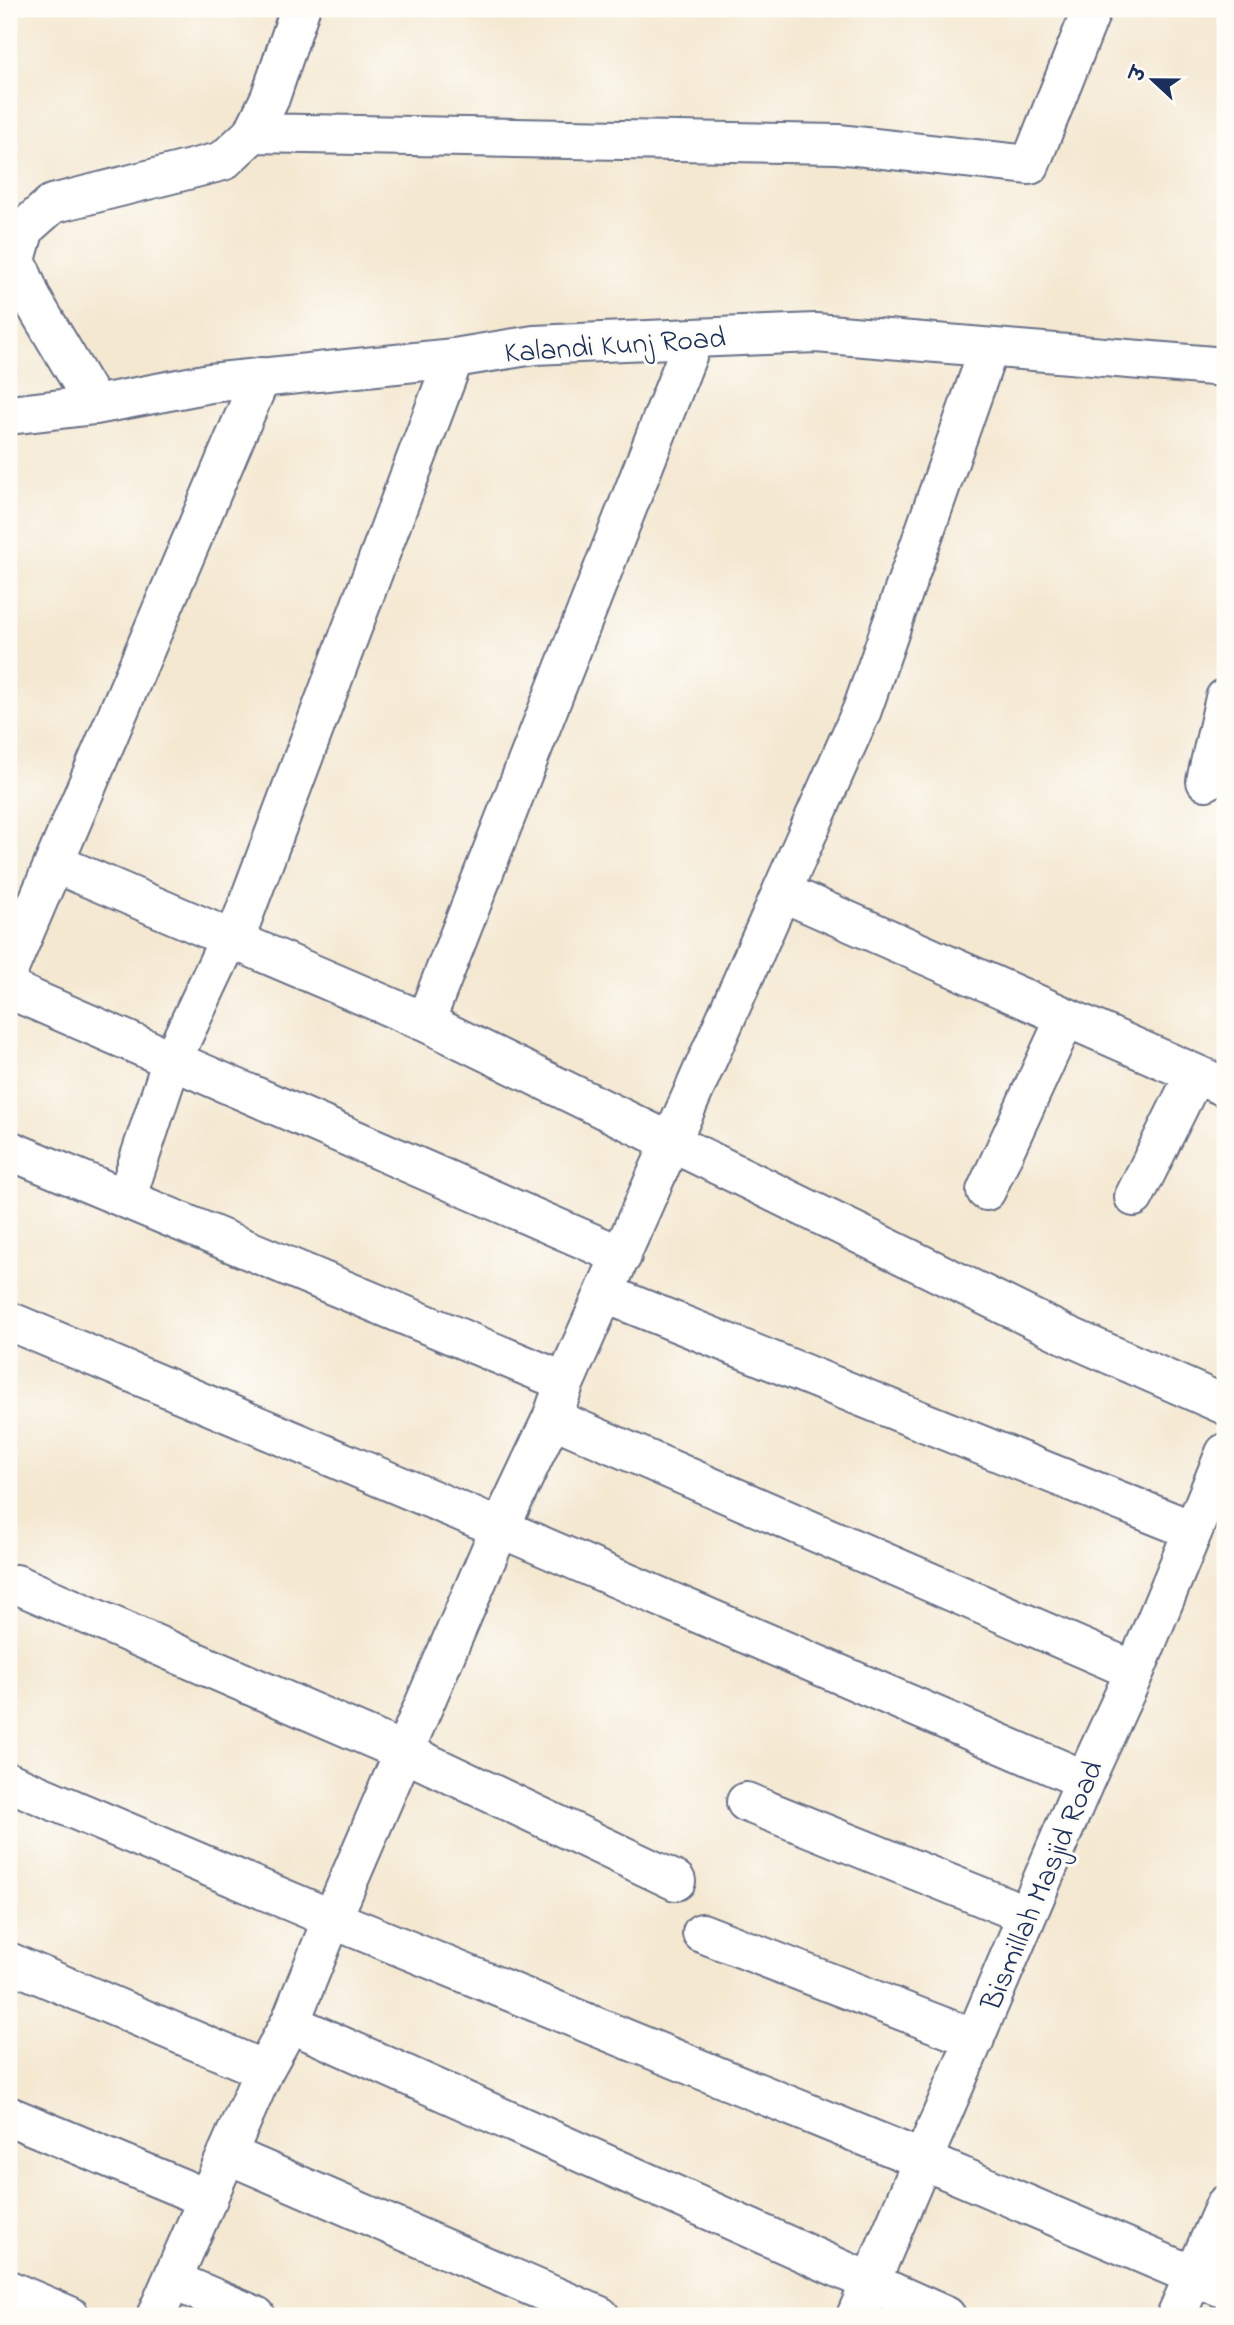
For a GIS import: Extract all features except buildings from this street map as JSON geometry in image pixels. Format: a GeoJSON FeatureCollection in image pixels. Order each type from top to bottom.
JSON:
{"type":"FeatureCollection","features":[{"type":"Feature","properties":{"kind":"street"},"geometry":{"type":"LineString","coordinates":[[95,404],[32,299],[16,261],[17,226],[52,204],[223,161],[253,133],[270,99],[300,9]]}},
{"type":"Feature","properties":{"kind":"street"},"geometry":{"type":"LineString","coordinates":[[253,133],[838,144],[1030,165],[1092,9]]}},
{"type":"Feature","properties":{"kind":"street","name":"Kalandi Kunj Road"},"geometry":{"type":"LineString","coordinates":[[12,423],[95,404],[210,383],[454,358],[534,345],[816,333],[1225,367]]}},
{"type":"Feature","properties":{"kind":"street"},"geometry":{"type":"LineString","coordinates":[[425,1022],[694,338]]}},
{"type":"Feature","properties":{"kind":"street"},"geometry":{"type":"LineString","coordinates":[[156,2316],[264,2070],[290,2023],[500,1528],[552,1418],[565,1382],[862,710],[989,348]]}},
{"type":"Feature","properties":{"kind":"street"},"geometry":{"type":"LineString","coordinates":[[126,1199],[172,1060],[232,940],[454,358]]}},
{"type":"Feature","properties":{"kind":"street"},"geometry":{"type":"LineString","coordinates":[[9,969],[261,377]]}},
{"type":"Feature","properties":{"kind":"street"},"geometry":{"type":"LineString","coordinates":[[1206,781],[1225,698]]}},
{"type":"Feature","properties":{"kind":"street"},"geometry":{"type":"LineString","coordinates":[[54,863],[425,1022],[1066,1335],[1225,1405]]}},
{"type":"Feature","properties":{"kind":"street"},"geometry":{"type":"LineString","coordinates":[[782,892],[1210,1080],[1134,1197]]}},
{"type":"Feature","properties":{"kind":"street"},"geometry":{"type":"LineString","coordinates":[[9,989],[622,1256]]}},
{"type":"Feature","properties":{"kind":"street"},"geometry":{"type":"LineString","coordinates":[[986,1191],[1066,1017]]}},
{"type":"Feature","properties":{"kind":"street"},"geometry":{"type":"LineString","coordinates":[[9,1150],[565,1382]]}},
{"type":"Feature","properties":{"kind":"street"},"geometry":{"type":"LineString","coordinates":[[606,1294],[1192,1530]]}},
{"type":"Feature","properties":{"kind":"street"},"geometry":{"type":"LineString","coordinates":[[9,1321],[500,1528],[1085,1780]]}},
{"type":"Feature","properties":{"kind":"street"},"geometry":{"type":"LineString","coordinates":[[552,1418],[1135,1671]]}},
{"type":"Feature","properties":{"kind":"street","name":"Bismillah Masjid Road"},"geometry":{"type":"LineString","coordinates":[[863,2300],[1085,1780],[1135,1671],[1225,1453]]}},
{"type":"Feature","properties":{"kind":"street"},"geometry":{"type":"LineString","coordinates":[[16,1584],[404,1752],[676,1881]]}},
{"type":"Feature","properties":{"kind":"street"},"geometry":{"type":"LineString","coordinates":[[9,1782],[332,1919],[923,2160],[1210,2282]]}},
{"type":"Feature","properties":{"kind":"street"},"geometry":{"type":"LineString","coordinates":[[746,1802],[1027,1915]]}},
{"type":"Feature","properties":{"kind":"street"},"geometry":{"type":"LineString","coordinates":[[702,1933],[975,2039]]}},
{"type":"Feature","properties":{"kind":"street"},"geometry":{"type":"LineString","coordinates":[[9,1962],[264,2070]]}},
{"type":"Feature","properties":{"kind":"street"},"geometry":{"type":"LineString","coordinates":[[290,2023],[863,2300],[946,2316]]}},
{"type":"Feature","properties":{"kind":"street"},"geometry":{"type":"LineString","coordinates":[[9,2116],[208,2199]]}},
{"type":"Feature","properties":{"kind":"street"},"geometry":{"type":"LineString","coordinates":[[227,2154],[600,2316]]}},
{"type":"Feature","properties":{"kind":"street"},"geometry":{"type":"LineString","coordinates":[[1176,2316],[1210,2282],[1225,2205]]}},
{"type":"Feature","properties":{"kind":"street"},"geometry":{"type":"LineString","coordinates":[[172,2280],[256,2316]]}},
{"type":"Feature","properties":{"kind":"street"},"geometry":{"type":"LineString","coordinates":[[9,2290],[70,2316]]}}]}
